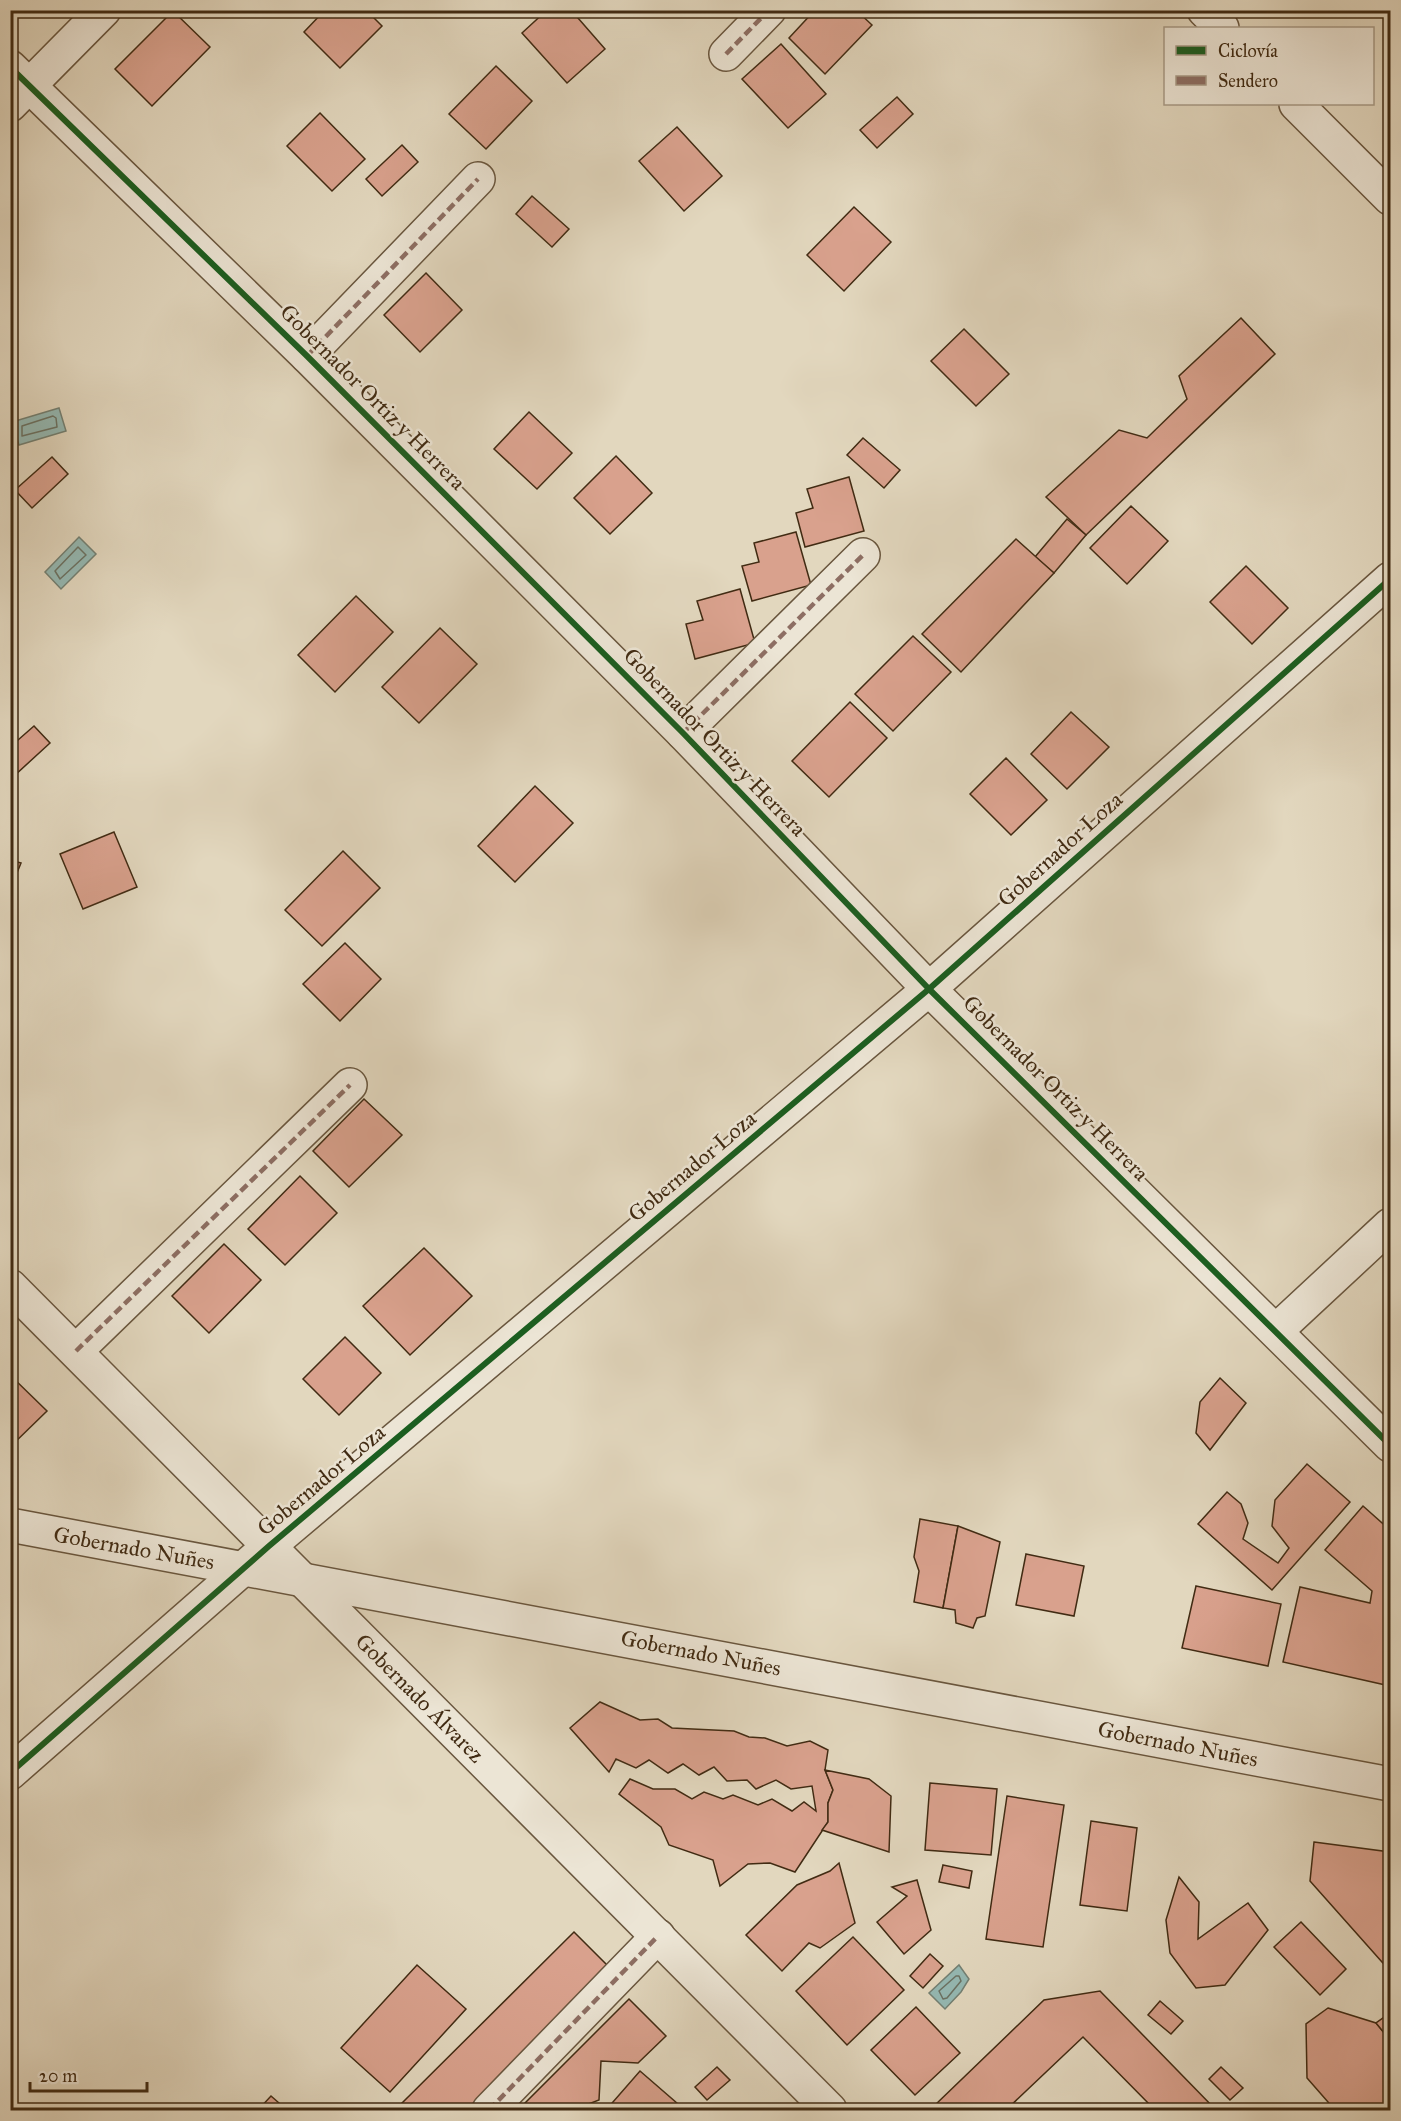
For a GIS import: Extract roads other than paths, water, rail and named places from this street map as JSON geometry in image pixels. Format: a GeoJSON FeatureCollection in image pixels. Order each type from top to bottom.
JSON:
{"type":"FeatureCollection","features":[{"type":"Feature","properties":{"kind":"street"},"geometry":{"type":"LineString","coordinates":[[17,86],[104,10]]}},
{"type":"Feature","properties":{"kind":"street"},"geometry":{"type":"LineString","coordinates":[[726,54],[769,10]]}},
{"type":"Feature","properties":{"kind":"street"},"geometry":{"type":"LineString","coordinates":[[1204,10],[1221,27]]}},
{"type":"Feature","properties":{"kind":"street","name":"Gobernador Ortiz y Herrera"},"geometry":{"type":"LineString","coordinates":[[17,86],[308,356],[683,733],[930,988],[1390,1445]]}},
{"type":"Feature","properties":{"kind":"street"},"geometry":{"type":"LineString","coordinates":[[1297,105],[1390,198]]}},
{"type":"Feature","properties":{"kind":"street"},"geometry":{"type":"LineString","coordinates":[[308,356],[478,179]]}},
{"type":"Feature","properties":{"kind":"street"},"geometry":{"type":"LineString","coordinates":[[683,733],[863,555]]}},
{"type":"Feature","properties":{"kind":"street","name":"Gobernador Loza"},"geometry":{"type":"LineString","coordinates":[[10,1773],[269,1546],[930,988],[1390,579]]}},
{"type":"Feature","properties":{"kind":"street"},"geometry":{"type":"LineString","coordinates":[[76,1352],[350,1085]]}},
{"type":"Feature","properties":{"kind":"street"},"geometry":{"type":"LineString","coordinates":[[1276,1331],[1390,1225]]}},
{"type":"Feature","properties":{"kind":"street","name":"Gobernado Álvarez"},"geometry":{"type":"LineString","coordinates":[[10,1286],[830,2110]]}},
{"type":"Feature","properties":{"kind":"street","name":"Gobernado Nuñes"},"geometry":{"type":"LineString","coordinates":[[10,1525],[1390,1784]]}},
{"type":"Feature","properties":{"kind":"street"},"geometry":{"type":"LineString","coordinates":[[489,2110],[658,1936]]}},
{"type":"Feature","properties":{"kind":"water"},"geometry":{"type":"Polygon","coordinates":[[[59,408],[66,431],[19,445],[12,422],[59,408]]]}},
{"type":"Feature","properties":{"kind":"water"},"geometry":{"type":"Polygon","coordinates":[[[79,537],[96,554],[61,589],[45,572],[79,537]]]}},
{"type":"Feature","properties":{"kind":"water"},"geometry":{"type":"Polygon","coordinates":[[[959,1965],[969,1979],[961,1992],[945,2009],[929,1993],[959,1965]]]}}]}
